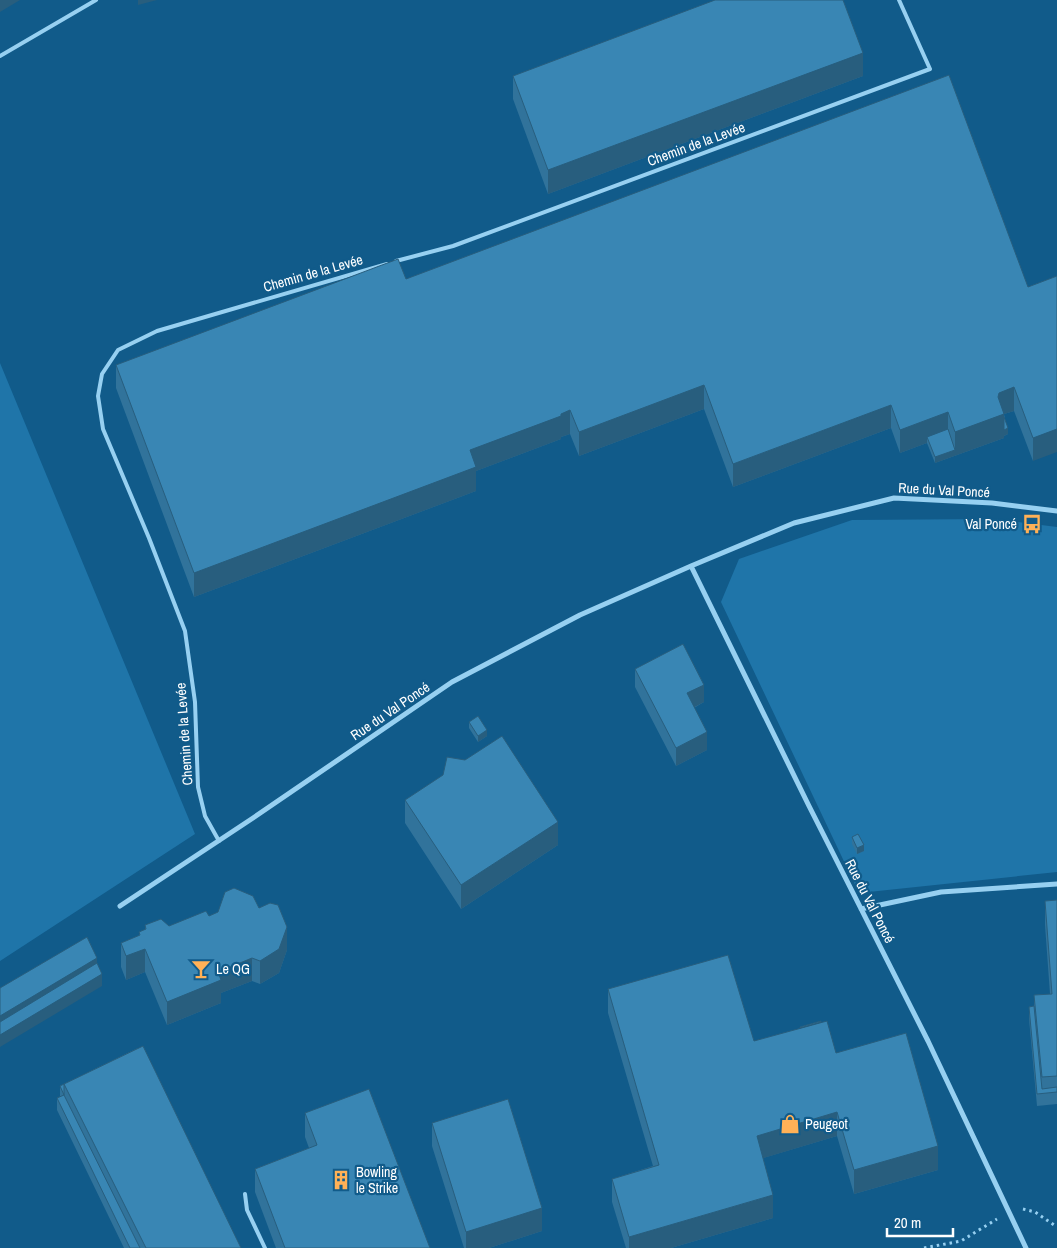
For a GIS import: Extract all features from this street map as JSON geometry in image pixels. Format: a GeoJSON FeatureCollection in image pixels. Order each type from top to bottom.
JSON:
{"type":"FeatureCollection","features":[{"type":"Feature","properties":{"kind":"street","name":"Rue du Val Poncé"},"geometry":{"type":"LineString","coordinates":[[120,906],[452,682],[580,615],[691,566],[794,523],[894,498],[992,503],[1057,511]]}},
{"type":"Feature","properties":{"kind":"street","name":"Rue du Val Poncé"},"geometry":{"type":"LineString","coordinates":[[691,566],[809,806],[928,1041],[1026,1248]]}},
{"type":"Feature","properties":{"kind":"street"},"geometry":{"type":"LineString","coordinates":[[862,909],[941,892],[1057,884]]}},
{"type":"Feature","properties":{"kind":"lane"},"geometry":{"type":"LineString","coordinates":[[0,56],[96,0]]}},
{"type":"Feature","properties":{"kind":"lane","name":"Chemin de la Levée"},"geometry":{"type":"LineString","coordinates":[[219,841],[205,816],[198,787],[195,702],[185,630],[103,429],[98,396],[102,374],[118,350],[157,332],[360,271],[453,246],[930,69],[900,0]]}},
{"type":"Feature","properties":{"kind":"lane"},"geometry":{"type":"LineString","coordinates":[[245,1194],[247,1210],[265,1248]]}},
{"type":"Feature","properties":{"kind":"path"},"geometry":{"type":"LineString","coordinates":[[924,1248],[961,1241],[1008,1212],[1023,1209],[1035,1212],[1057,1227]]}},
{"type":"Feature","properties":{"kind":"shaded area"},"geometry":{"type":"Polygon","coordinates":[[[0,363],[195,834],[0,961],[0,363]]]}},
{"type":"Feature","properties":{"kind":"shaded area"},"geometry":{"type":"Polygon","coordinates":[[[994,519],[1057,527],[1057,872],[859,893],[721,602],[739,559],[852,520],[994,519]]]}},
{"type":"Feature","properties":{"kind":"building"},"geometry":{"type":"Polygon","coordinates":[[[715,0],[843,0],[863,53],[548,170],[513,76],[715,0]]]}},
{"type":"Feature","properties":{"kind":"building"},"geometry":{"type":"Polygon","coordinates":[[[949,75],[1028,287],[1057,276],[1057,429],[1033,438],[1014,387],[999,393],[998,397],[1004,414],[955,432],[948,412],[900,430],[891,405],[733,464],[704,385],[579,432],[570,410],[561,414],[561,416],[470,450],[476,467],[194,573],[116,365],[398,259],[406,279],[949,75]]]}},
{"type":"Feature","properties":{"kind":"building"},"geometry":{"type":"Polygon","coordinates":[[[1004,417],[1008,428],[1004,430],[1004,417]]]}},
{"type":"Feature","properties":{"kind":"building"},"geometry":{"type":"Polygon","coordinates":[[[948,429],[955,450],[935,457],[927,437],[948,429]]]}},
{"type":"Feature","properties":{"kind":"building"},"geometry":{"type":"Polygon","coordinates":[[[683,644],[704,685],[687,693],[707,732],[676,748],[635,669],[683,644]]]}},
{"type":"Feature","properties":{"kind":"building"},"geometry":{"type":"Polygon","coordinates":[[[478,716],[487,730],[478,736],[469,722],[478,716]]]}},
{"type":"Feature","properties":{"kind":"building"},"geometry":{"type":"Polygon","coordinates":[[[502,736],[558,822],[461,885],[405,800],[443,775],[447,757],[465,760],[502,736]]]}},
{"type":"Feature","properties":{"kind":"building"},"geometry":{"type":"Polygon","coordinates":[[[858,834],[864,845],[857,848],[852,837],[858,834]]]}},
{"type":"Feature","properties":{"kind":"building","name":"Le QG"},"geometry":{"type":"Polygon","coordinates":[[[234,888],[253,896],[259,908],[270,903],[278,905],[287,927],[279,949],[260,961],[252,958],[218,972],[221,980],[167,1002],[145,949],[126,956],[121,943],[140,935],[139,932],[146,929],[145,925],[161,919],[169,926],[206,911],[209,916],[218,912],[225,892],[234,888]]]}},
{"type":"Feature","properties":{"kind":"building"},"geometry":{"type":"Polygon","coordinates":[[[1057,900],[1057,1076],[1042,1077],[1034,995],[1052,994],[1045,901],[1057,900]]]}},
{"type":"Feature","properties":{"kind":"building"},"geometry":{"type":"Polygon","coordinates":[[[87,937],[97,958],[0,1016],[0,988],[87,937]]]}},
{"type":"Feature","properties":{"kind":"building"},"geometry":{"type":"Polygon","coordinates":[[[728,955],[754,1041],[827,1021],[836,1053],[906,1033],[938,1146],[854,1170],[837,1112],[757,1136],[773,1195],[629,1237],[612,1179],[659,1165],[608,989],[728,955]]]}},
{"type":"Feature","properties":{"kind":"building"},"geometry":{"type":"Polygon","coordinates":[[[97,963],[102,974],[0,1035],[0,1022],[97,963]]]}},
{"type":"Feature","properties":{"kind":"building"},"geometry":{"type":"Polygon","coordinates":[[[1034,1006],[1042,1089],[1057,1087],[1057,1092],[1037,1094],[1029,1007],[1034,1006]]]}},
{"type":"Feature","properties":{"kind":"building"},"geometry":{"type":"Polygon","coordinates":[[[821,1022],[800,1028],[800,1027],[821,1022]]]}},
{"type":"Feature","properties":{"kind":"building"},"geometry":{"type":"Polygon","coordinates":[[[143,1046],[241,1248],[146,1248],[64,1084],[143,1046]]]}},
{"type":"Feature","properties":{"kind":"building"},"geometry":{"type":"Polygon","coordinates":[[[64,1084],[64,1095],[60,1086],[64,1084]]]}},
{"type":"Feature","properties":{"kind":"building","name":"Bowling le Strike"},"geometry":{"type":"Polygon","coordinates":[[[369,1089],[430,1248],[285,1248],[255,1169],[317,1145],[305,1113],[369,1089]]]}},
{"type":"Feature","properties":{"kind":"building"},"geometry":{"type":"Polygon","coordinates":[[[64,1095],[140,1248],[130,1248],[57,1098],[64,1095]]]}},
{"type":"Feature","properties":{"kind":"building"},"geometry":{"type":"Polygon","coordinates":[[[508,1099],[542,1208],[466,1232],[432,1123],[508,1099]]]}},
{"type":"Feature","properties":{"kind":"place","name":"Val Poncé"},"geometry":{"type":"Point","coordinates":[1032,524]}},
{"type":"Feature","properties":{"kind":"place","name":"Le QG"},"geometry":{"type":"Point","coordinates":[201,969]}},
{"type":"Feature","properties":{"kind":"place","name":"Peugeot"},"geometry":{"type":"Point","coordinates":[790,1124]}},
{"type":"Feature","properties":{"kind":"place","name":"Bowling le Strike"},"geometry":{"type":"Point","coordinates":[341,1180]}}]}
